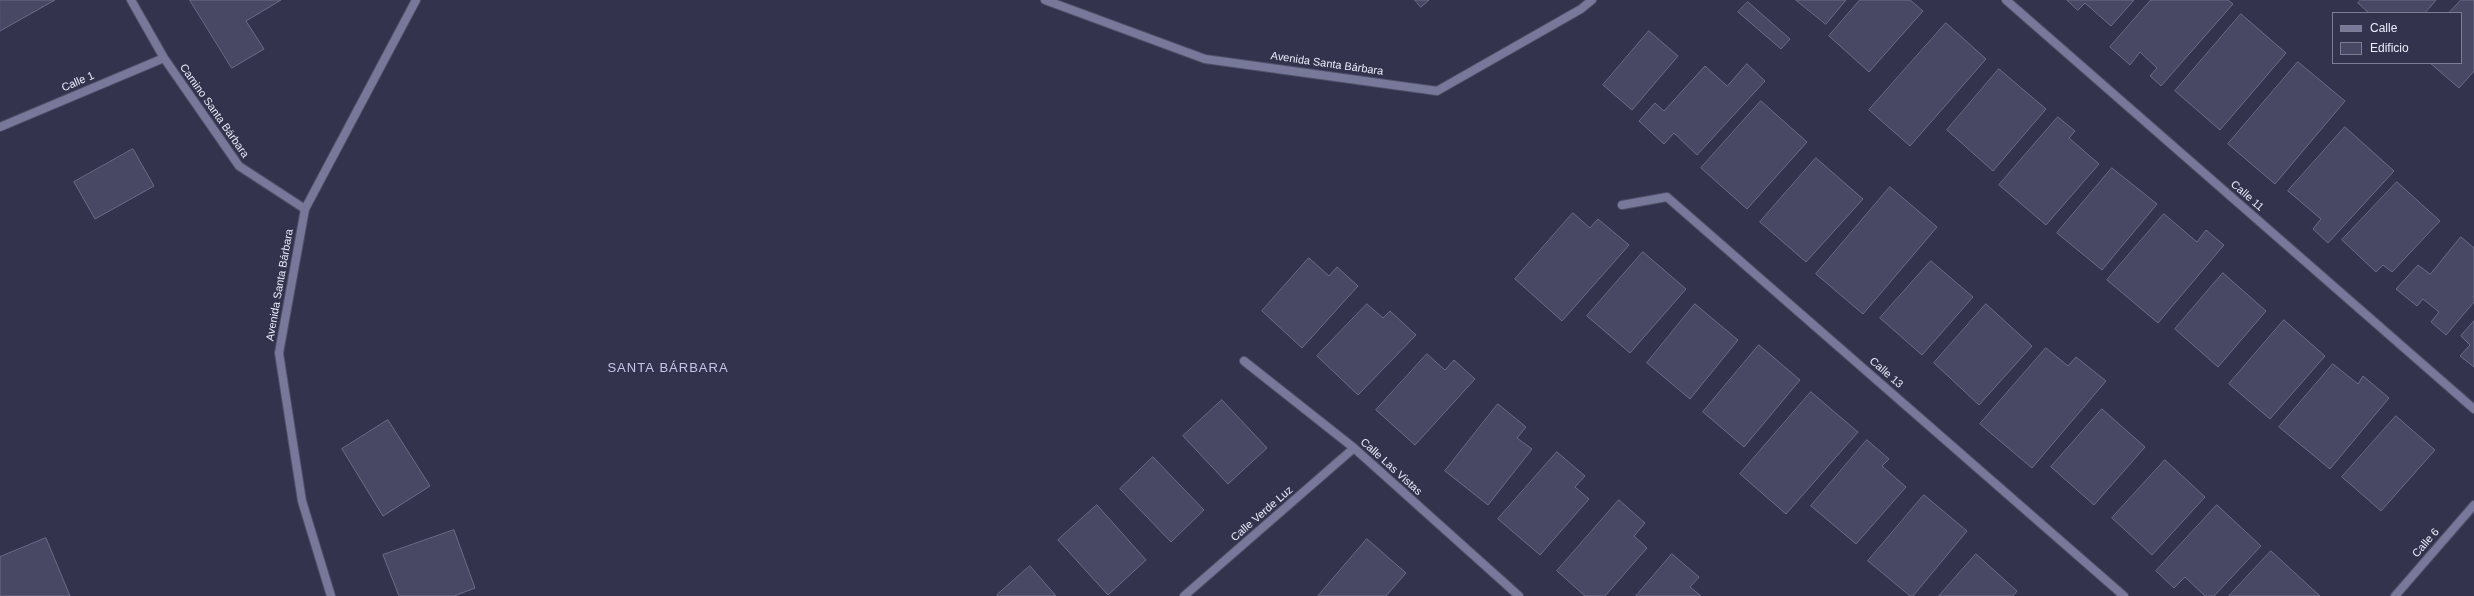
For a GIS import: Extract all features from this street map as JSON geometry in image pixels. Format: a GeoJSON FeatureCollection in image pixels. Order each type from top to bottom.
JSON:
{"type":"FeatureCollection","features":[{"type":"Feature","properties":{"kind":"street","name":"Camino Santa Bárbara"},"geometry":{"type":"LineString","coordinates":[[132,0],[164,58],[239,166],[305,209]]}},
{"type":"Feature","properties":{"kind":"street","name":"Avenida Santa Bárbara"},"geometry":{"type":"LineString","coordinates":[[331,596],[302,501],[279,354],[305,209],[416,0]]}},
{"type":"Feature","properties":{"kind":"street","name":"Avenida Santa Bárbara"},"geometry":{"type":"LineString","coordinates":[[1045,0],[1205,59],[1437,91],[1581,9],[1592,0]]}},
{"type":"Feature","properties":{"kind":"street","name":"Calle 11"},"geometry":{"type":"LineString","coordinates":[[2006,0],[2474,409]]}},
{"type":"Feature","properties":{"kind":"street","name":"Calle 1"},"geometry":{"type":"LineString","coordinates":[[0,127],[164,58]]}},
{"type":"Feature","properties":{"kind":"street","name":"Calle 13"},"geometry":{"type":"LineString","coordinates":[[1622,206],[1667,198],[2124,596]]}},
{"type":"Feature","properties":{"kind":"street","name":"Calle Las Vistas"},"geometry":{"type":"LineString","coordinates":[[1244,361],[1354,448],[1519,596]]}},
{"type":"Feature","properties":{"kind":"street","name":"Calle Verde Luz"},"geometry":{"type":"LineString","coordinates":[[1184,596],[1354,448]]}},
{"type":"Feature","properties":{"kind":"street","name":"Calle 6"},"geometry":{"type":"LineString","coordinates":[[2395,596],[2474,505]]}},
{"type":"Feature","properties":{"kind":"building"},"geometry":{"type":"Polygon","coordinates":[[[0,0],[55,0],[0,31],[0,0]]]}},
{"type":"Feature","properties":{"kind":"building"},"geometry":{"type":"Polygon","coordinates":[[[190,0],[281,0],[246,21],[264,49],[232,68],[190,0]]]}},
{"type":"Feature","properties":{"kind":"building"},"geometry":{"type":"Polygon","coordinates":[[[1415,0],[1429,0],[1421,7],[1415,0]]]}},
{"type":"Feature","properties":{"kind":"building"},"geometry":{"type":"Polygon","coordinates":[[[1796,0],[1846,0],[1826,24],[1796,0]]]}},
{"type":"Feature","properties":{"kind":"building"},"geometry":{"type":"Polygon","coordinates":[[[1860,0],[1910,0],[1923,11],[1869,72],[1829,36],[1860,0]]]}},
{"type":"Feature","properties":{"kind":"building"},"geometry":{"type":"Polygon","coordinates":[[[2067,0],[2134,0],[2111,26],[2085,3],[2078,10],[2067,0]]]}},
{"type":"Feature","properties":{"kind":"building"},"geometry":{"type":"Polygon","coordinates":[[[2151,0],[2228,0],[2233,4],[2161,86],[2150,76],[2157,68],[2140,52],[2130,65],[2110,47],[2151,0]]]}},
{"type":"Feature","properties":{"kind":"building"},"geometry":{"type":"Polygon","coordinates":[[[2361,0],[2436,0],[2426,12],[2368,12],[2358,3],[2361,0]]]}},
{"type":"Feature","properties":{"kind":"building"},"geometry":{"type":"Polygon","coordinates":[[[2461,0],[2474,0],[2474,71],[2459,88],[2431,64],[2462,64],[2462,12],[2450,12],[2461,0]]]}},
{"type":"Feature","properties":{"kind":"building"},"geometry":{"type":"Polygon","coordinates":[[[1748,2],[1790,39],[1781,49],[1738,12],[1748,2]]]}},
{"type":"Feature","properties":{"kind":"building"},"geometry":{"type":"Polygon","coordinates":[[[2241,14],[2286,53],[2220,130],[2175,91],[2241,14]]]}},
{"type":"Feature","properties":{"kind":"building"},"geometry":{"type":"Polygon","coordinates":[[[1946,23],[1986,59],[1910,146],[1869,110],[1946,23]]]}},
{"type":"Feature","properties":{"kind":"building"},"geometry":{"type":"Polygon","coordinates":[[[1649,31],[1678,56],[1632,110],[1603,85],[1649,31]]]}},
{"type":"Feature","properties":{"kind":"building"},"geometry":{"type":"Polygon","coordinates":[[[2298,62],[2345,101],[2275,184],[2228,144],[2298,62]]]}},
{"type":"Feature","properties":{"kind":"building"},"geometry":{"type":"Polygon","coordinates":[[[1747,64],[1765,81],[1697,155],[1674,133],[1664,144],[1639,121],[1655,103],[1664,111],[1705,66],[1727,86],[1747,64]]]}},
{"type":"Feature","properties":{"kind":"building"},"geometry":{"type":"Polygon","coordinates":[[[1999,69],[2046,109],[1993,171],[1947,130],[1999,69]]]}},
{"type":"Feature","properties":{"kind":"building"},"geometry":{"type":"Polygon","coordinates":[[[1761,101],[1807,142],[1747,209],[1701,168],[1761,101]]]}},
{"type":"Feature","properties":{"kind":"building"},"geometry":{"type":"Polygon","coordinates":[[[2058,117],[2075,131],[2069,138],[2099,164],[2046,225],[1999,185],[2058,117]]]}},
{"type":"Feature","properties":{"kind":"building"},"geometry":{"type":"Polygon","coordinates":[[[2345,127],[2394,171],[2328,243],[2313,229],[2321,219],[2288,191],[2345,127]]]}},
{"type":"Feature","properties":{"kind":"building"},"geometry":{"type":"Polygon","coordinates":[[[133,149],[154,186],[95,219],[74,182],[133,149]]]}},
{"type":"Feature","properties":{"kind":"building"},"geometry":{"type":"Polygon","coordinates":[[[1816,158],[1863,199],[1806,262],[1760,222],[1816,158]]]}},
{"type":"Feature","properties":{"kind":"building"},"geometry":{"type":"Polygon","coordinates":[[[2112,168],[2157,204],[2102,270],[2057,233],[2112,168]]]}},
{"type":"Feature","properties":{"kind":"building"},"geometry":{"type":"Polygon","coordinates":[[[2397,182],[2440,221],[2392,272],[2383,265],[2376,272],[2342,240],[2397,182]]]}},
{"type":"Feature","properties":{"kind":"building"},"geometry":{"type":"Polygon","coordinates":[[[1890,187],[1937,227],[1863,314],[1816,274],[1890,187]]]}},
{"type":"Feature","properties":{"kind":"building"},"geometry":{"type":"Polygon","coordinates":[[[1573,213],[1590,228],[1598,219],[1629,245],[1562,321],[1515,279],[1573,213]]]}},
{"type":"Feature","properties":{"kind":"building"},"geometry":{"type":"Polygon","coordinates":[[[2164,214],[2197,242],[2206,230],[2224,245],[2158,323],[2107,280],[2164,214]]]}},
{"type":"Feature","properties":{"kind":"building"},"geometry":{"type":"Polygon","coordinates":[[[2461,237],[2474,248],[2474,302],[2446,335],[2431,322],[2439,312],[2423,299],[2417,306],[2396,289],[2418,265],[2430,274],[2461,237]]]}},
{"type":"Feature","properties":{"kind":"building"},"geometry":{"type":"Polygon","coordinates":[[[1643,252],[1686,289],[1630,353],[1587,316],[1643,252]]]}},
{"type":"Feature","properties":{"kind":"building"},"geometry":{"type":"Polygon","coordinates":[[[1309,258],[1329,276],[1337,267],[1358,286],[1302,348],[1262,311],[1309,258]]]}},
{"type":"Feature","properties":{"kind":"building"},"geometry":{"type":"Polygon","coordinates":[[[1931,261],[1973,297],[1922,355],[1880,318],[1931,261]]]}},
{"type":"Feature","properties":{"kind":"building"},"geometry":{"type":"Polygon","coordinates":[[[2223,273],[2266,311],[2218,367],[2175,329],[2223,273]]]}},
{"type":"Feature","properties":{"kind":"building"},"geometry":{"type":"Polygon","coordinates":[[[1367,304],[1383,318],[1390,311],[1416,335],[1358,395],[1317,356],[1367,304]]]}},
{"type":"Feature","properties":{"kind":"building"},"geometry":{"type":"Polygon","coordinates":[[[1695,304],[1738,340],[1690,399],[1647,363],[1695,304]]]}},
{"type":"Feature","properties":{"kind":"building"},"geometry":{"type":"Polygon","coordinates":[[[1986,304],[2032,346],[1979,405],[1934,363],[1986,304]]]}},
{"type":"Feature","properties":{"kind":"building"},"geometry":{"type":"Polygon","coordinates":[[[2284,320],[2325,356],[2270,419],[2229,384],[2284,320]]]}},
{"type":"Feature","properties":{"kind":"building"},"geometry":{"type":"Polygon","coordinates":[[[2474,321],[2474,367],[2460,356],[2470,345],[2461,336],[2474,321]]]}},
{"type":"Feature","properties":{"kind":"building"},"geometry":{"type":"Polygon","coordinates":[[[1759,345],[1800,380],[1744,447],[1703,412],[1759,345]]]}},
{"type":"Feature","properties":{"kind":"building"},"geometry":{"type":"Polygon","coordinates":[[[2046,348],[2068,366],[2076,357],[2106,381],[2032,468],[1980,424],[2046,348]]]}},
{"type":"Feature","properties":{"kind":"building"},"geometry":{"type":"Polygon","coordinates":[[[1427,354],[1445,370],[1454,360],[1475,379],[1415,445],[1376,410],[1427,354]]]}},
{"type":"Feature","properties":{"kind":"building"},"geometry":{"type":"Polygon","coordinates":[[[2333,364],[2358,384],[2363,376],[2389,398],[2330,469],[2279,427],[2333,364]]]}},
{"type":"Feature","properties":{"kind":"building"},"geometry":{"type":"Polygon","coordinates":[[[1811,392],[1858,432],[1786,514],[1740,474],[1811,392]]]}},
{"type":"Feature","properties":{"kind":"building"},"geometry":{"type":"Polygon","coordinates":[[[1222,400],[1267,448],[1228,484],[1183,436],[1222,400]]]}},
{"type":"Feature","properties":{"kind":"building"},"geometry":{"type":"Polygon","coordinates":[[[1498,404],[1526,427],[1517,438],[1532,449],[1488,505],[1445,471],[1498,404]]]}},
{"type":"Feature","properties":{"kind":"building"},"geometry":{"type":"Polygon","coordinates":[[[2102,409],[2145,447],[2094,505],[2051,467],[2102,409]]]}},
{"type":"Feature","properties":{"kind":"building"},"geometry":{"type":"Polygon","coordinates":[[[2396,416],[2435,450],[2381,511],[2342,477],[2396,416]]]}},
{"type":"Feature","properties":{"kind":"building"},"geometry":{"type":"Polygon","coordinates":[[[388,420],[430,486],[383,516],[342,449],[388,420]]]}},
{"type":"Feature","properties":{"kind":"building"},"geometry":{"type":"Polygon","coordinates":[[[1867,440],[1889,459],[1882,466],[1906,487],[1856,544],[1811,506],[1867,440]]]}},
{"type":"Feature","properties":{"kind":"building"},"geometry":{"type":"Polygon","coordinates":[[[1557,452],[1585,476],[1575,487],[1589,499],[1540,555],[1498,519],[1557,452]]]}},
{"type":"Feature","properties":{"kind":"building"},"geometry":{"type":"Polygon","coordinates":[[[1153,457],[1204,510],[1171,542],[1120,489],[1153,457]]]}},
{"type":"Feature","properties":{"kind":"building"},"geometry":{"type":"Polygon","coordinates":[[[2165,460],[2205,497],[2152,555],[2112,518],[2165,460]]]}},
{"type":"Feature","properties":{"kind":"building"},"geometry":{"type":"Polygon","coordinates":[[[1924,495],[1967,531],[1913,596],[1910,596],[1868,561],[1924,495]]]}},
{"type":"Feature","properties":{"kind":"building"},"geometry":{"type":"Polygon","coordinates":[[[1619,500],[1645,523],[1634,536],[1647,548],[1605,596],[1585,596],[1557,571],[1619,500]]]}},
{"type":"Feature","properties":{"kind":"building"},"geometry":{"type":"Polygon","coordinates":[[[1097,505],[1146,560],[1108,595],[1058,540],[1097,505]]]}},
{"type":"Feature","properties":{"kind":"building"},"geometry":{"type":"Polygon","coordinates":[[[2217,505],[2261,546],[2214,596],[2205,596],[2185,577],[2174,588],[2156,571],[2217,505]]]}},
{"type":"Feature","properties":{"kind":"building"},"geometry":{"type":"Polygon","coordinates":[[[454,530],[475,588],[454,596],[399,596],[383,555],[454,530]]]}},
{"type":"Feature","properties":{"kind":"building"},"geometry":{"type":"Polygon","coordinates":[[[46,538],[70,596],[0,596],[0,557],[46,538]]]}},
{"type":"Feature","properties":{"kind":"building"},"geometry":{"type":"Polygon","coordinates":[[[1367,539],[1406,573],[1386,596],[1318,596],[1367,539]]]}},
{"type":"Feature","properties":{"kind":"building"},"geometry":{"type":"Polygon","coordinates":[[[2271,551],[2320,596],[2229,596],[2271,551]]]}},
{"type":"Feature","properties":{"kind":"building"},"geometry":{"type":"Polygon","coordinates":[[[1672,554],[1699,577],[1690,587],[1701,596],[1636,596],[1672,554]]]}},
{"type":"Feature","properties":{"kind":"building"},"geometry":{"type":"Polygon","coordinates":[[[1976,554],[2017,591],[2013,596],[1939,596],[1976,554]]]}},
{"type":"Feature","properties":{"kind":"building"},"geometry":{"type":"Polygon","coordinates":[[[1030,566],[1056,596],[997,595],[1030,566]]]}},
{"type":"Feature","properties":{"kind":"district","name":"SANTA BÁRBARA"},"geometry":{"type":"Point","coordinates":[668,368]}}]}
